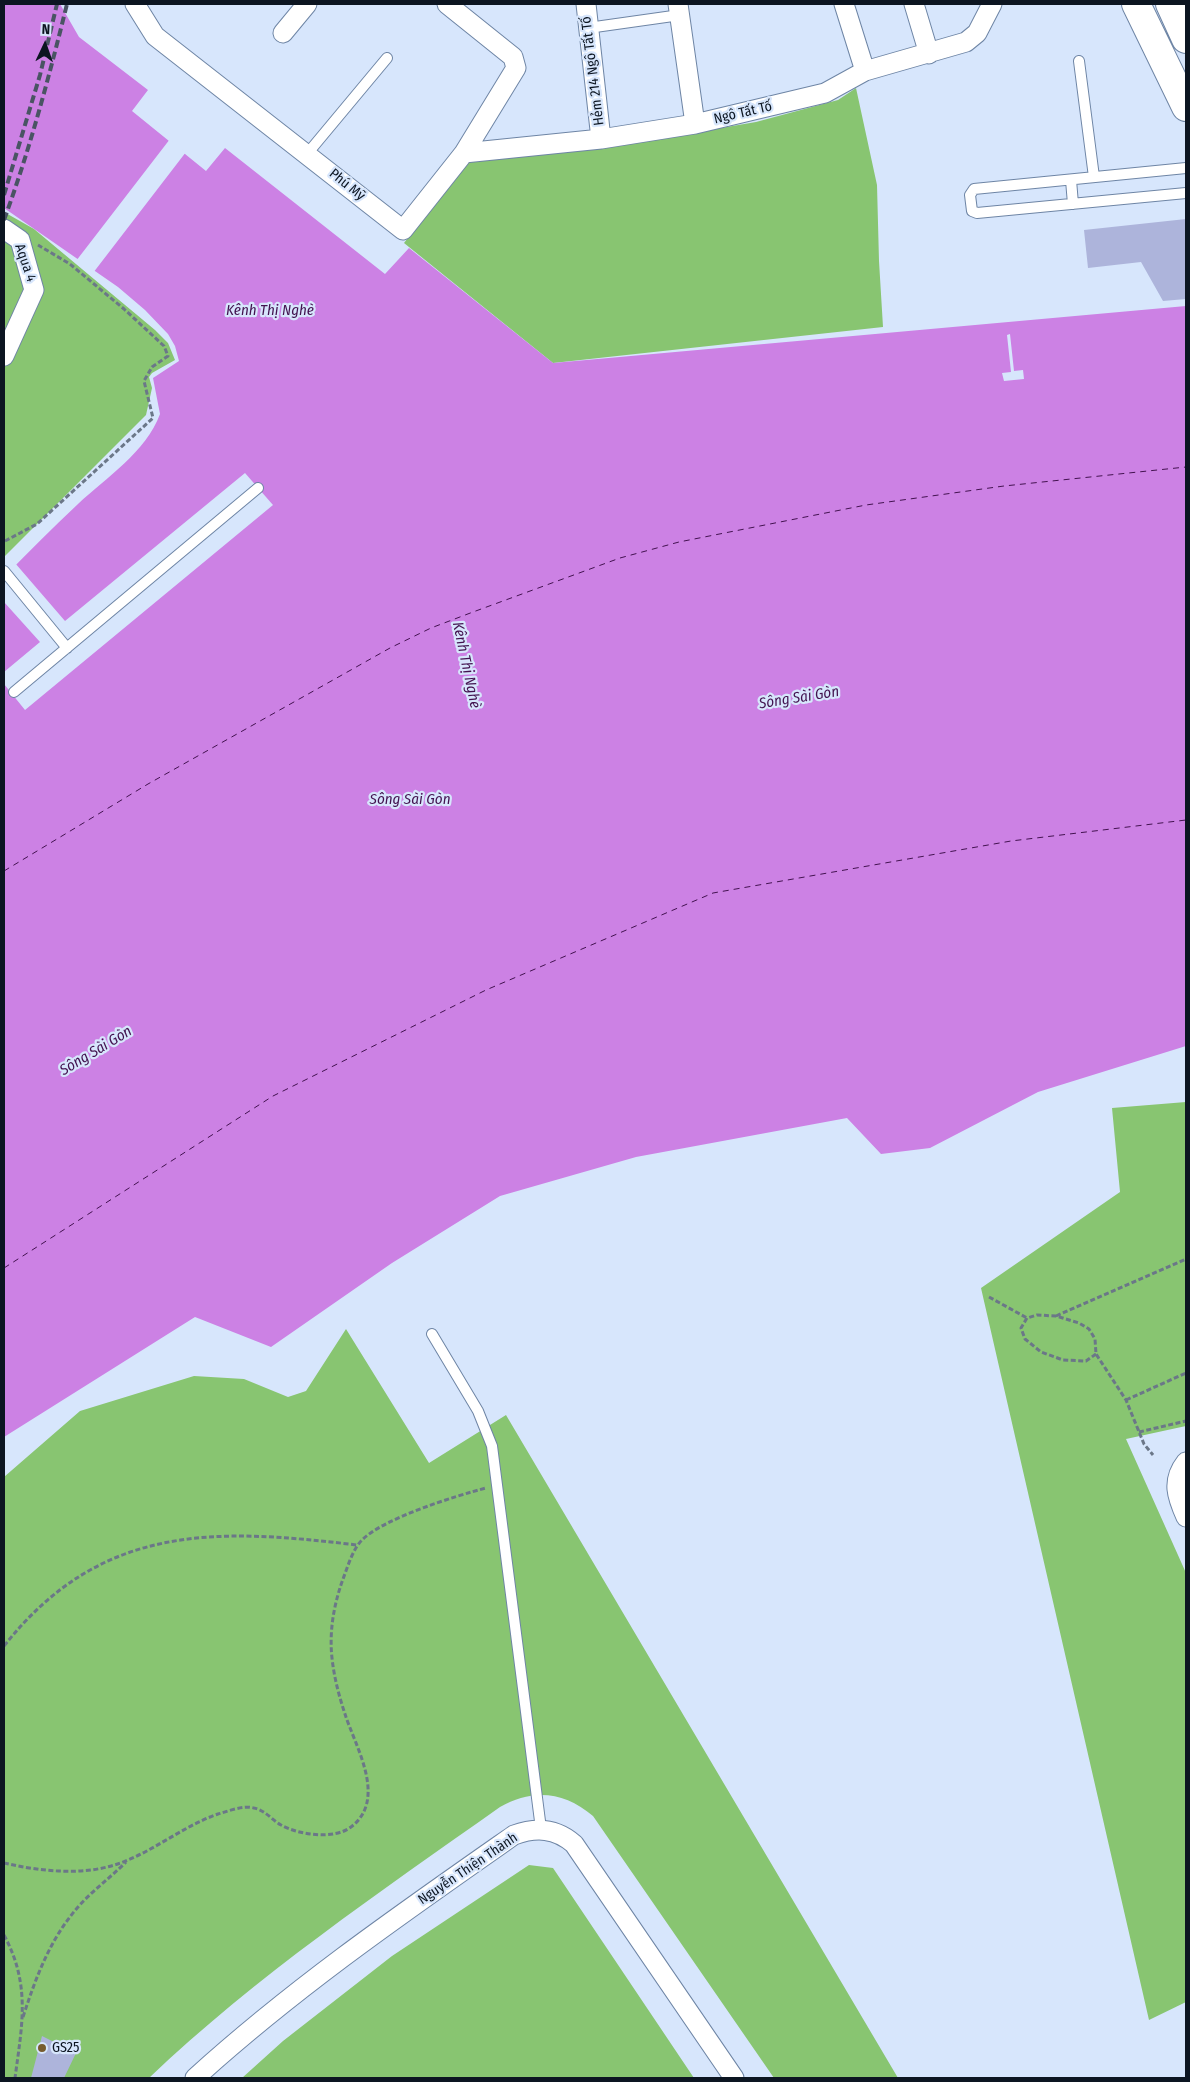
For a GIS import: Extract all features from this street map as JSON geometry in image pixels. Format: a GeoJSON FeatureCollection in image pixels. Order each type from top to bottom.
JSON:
{"type":"FeatureCollection","features":[{"type":"Feature","properties":{"kind":"main road"},"geometry":{"type":"LineString","coordinates":[[1136,4],[1186,107]]}},
{"type":"Feature","properties":{"kind":"main road"},"geometry":{"type":"LineString","coordinates":[[1170,4],[1186,39]]}},
{"type":"Feature","properties":{"kind":"street","name":"Phú Mỹ"},"geometry":{"type":"LineString","coordinates":[[135,4],[155,36],[403,230],[464,153],[516,68],[513,57],[458,7]]}},
{"type":"Feature","properties":{"kind":"street"},"geometry":{"type":"LineString","coordinates":[[283,33],[307,4]]}},
{"type":"Feature","properties":{"kind":"street","name":"Hẻm 214 Ngô Tất Tố"},"geometry":{"type":"LineString","coordinates":[[586,4],[601,139]]}},
{"type":"Feature","properties":{"kind":"street"},"geometry":{"type":"LineString","coordinates":[[844,4],[865,72]]}},
{"type":"Feature","properties":{"kind":"street"},"geometry":{"type":"LineString","coordinates":[[914,4],[929,54]]}},
{"type":"Feature","properties":{"kind":"street"},"geometry":{"type":"LineString","coordinates":[[974,4],[982,21]]}},
{"type":"Feature","properties":{"kind":"street","name":"Ngô Tất Tố"},"geometry":{"type":"LineString","coordinates":[[464,153],[601,139],[695,124],[826,93],[865,72],[966,42],[977,33],[992,4]]}},
{"type":"Feature","properties":{"kind":"street"},"geometry":{"type":"LineString","coordinates":[[679,10],[695,124]]}},
{"type":"Feature","properties":{"kind":"street","name":"Aqua 4"},"geometry":{"type":"LineString","coordinates":[[4,229],[20,240],[34,290],[4,356]]}},
{"type":"Feature","properties":{"kind":"street"},"geometry":{"type":"LineString","coordinates":[[1186,1462],[1178,1475],[1176,1490],[1186,1517]]}},
{"type":"Feature","properties":{"kind":"street"},"geometry":{"type":"LineString","coordinates":[[541,1829],[560,1834],[574,1844],[734,2078]]}},
{"type":"Feature","properties":{"kind":"street","name":"Nguyễn Thiện Thành"},"geometry":{"type":"LineString","coordinates":[[195,2078],[264,2018],[349,1950],[514,1835],[541,1829]]}},
{"type":"Feature","properties":{"kind":"lane"},"geometry":{"type":"LineString","coordinates":[[588,28],[679,10]]}},
{"type":"Feature","properties":{"kind":"lane"},"geometry":{"type":"LineString","coordinates":[[307,154],[387,58]]}},
{"type":"Feature","properties":{"kind":"lane"},"geometry":{"type":"LineString","coordinates":[[1079,61],[1094,178]]}},
{"type":"Feature","properties":{"kind":"lane"},"geometry":{"type":"LineString","coordinates":[[1186,168],[974,189],[970,195],[971,209],[975,213],[1186,193]]}},
{"type":"Feature","properties":{"kind":"lane"},"geometry":{"type":"LineString","coordinates":[[1071,180],[1073,204]]}},
{"type":"Feature","properties":{"kind":"lane"},"geometry":{"type":"LineString","coordinates":[[14,692],[258,488]]}},
{"type":"Feature","properties":{"kind":"lane"},"geometry":{"type":"LineString","coordinates":[[4,572],[67,648]]}},
{"type":"Feature","properties":{"kind":"lane"},"geometry":{"type":"LineString","coordinates":[[432,1334],[485,1423],[492,1446],[541,1829]]}},
{"type":"Feature","properties":{"kind":"path"},"geometry":{"type":"LineString","coordinates":[[5,541],[37,524],[153,418],[144,381],[152,367],[168,356],[164,346],[70,264],[31,241]]}},
{"type":"Feature","properties":{"kind":"path"},"geometry":{"type":"LineString","coordinates":[[1056,1316],[1186,1259]]}},
{"type":"Feature","properties":{"kind":"path"},"geometry":{"type":"LineString","coordinates":[[989,1297],[1027,1318],[1038,1315],[1056,1316],[1079,1323],[1089,1329],[1096,1339],[1096,1354],[1126,1400],[1144,1444],[1153,1455]]}},
{"type":"Feature","properties":{"kind":"path"},"geometry":{"type":"LineString","coordinates":[[1027,1318],[1022,1328],[1025,1339],[1041,1352],[1063,1360],[1086,1361],[1096,1354]]}},
{"type":"Feature","properties":{"kind":"path"},"geometry":{"type":"LineString","coordinates":[[1126,1400],[1186,1373]]}},
{"type":"Feature","properties":{"kind":"path"},"geometry":{"type":"LineString","coordinates":[[1139,1432],[1186,1421]]}},
{"type":"Feature","properties":{"kind":"path"},"geometry":{"type":"LineString","coordinates":[[4,1863],[39,1869],[77,1870],[106,1867],[128,1860],[201,1821],[246,1807],[258,1809],[282,1826],[295,1831],[338,1833],[352,1827],[358,1820],[367,1798],[366,1774],[338,1690],[331,1641],[337,1599],[357,1545],[369,1534],[404,1516],[450,1498],[497,1485]]}},
{"type":"Feature","properties":{"kind":"path"},"geometry":{"type":"LineString","coordinates":[[4,1646],[29,1616],[65,1585],[103,1562],[140,1547],[177,1539],[220,1536],[286,1538],[357,1545]]}},
{"type":"Feature","properties":{"kind":"path"},"geometry":{"type":"LineString","coordinates":[[23,2017],[44,1960],[65,1922],[78,1906],[128,1860]]}},
{"type":"Feature","properties":{"kind":"path"},"geometry":{"type":"LineString","coordinates":[[4,1936],[19,1971],[24,2000],[15,2078]]}},
{"type":"Feature","properties":{"kind":"green space"},"geometry":{"type":"Polygon","coordinates":[[[856,88],[877,185],[883,327],[553,363],[404,243],[467,161],[603,148],[756,122],[838,100],[856,88]]]}},
{"type":"Feature","properties":{"kind":"green space"},"geometry":{"type":"Polygon","coordinates":[[[4,212],[34,229],[155,330],[168,343],[175,360],[152,373],[149,377],[152,388],[146,415],[4,557],[4,212]]]}},
{"type":"Feature","properties":{"kind":"green space"},"geometry":{"type":"Polygon","coordinates":[[[1186,1102],[1186,1426],[1126,1439],[1186,1573],[1186,2002],[1149,2020],[981,1288],[1120,1192],[1112,1108],[1186,1102]]]}},
{"type":"Feature","properties":{"kind":"green space"},"geometry":{"type":"Polygon","coordinates":[[[346,1329],[429,1463],[506,1415],[898,2078],[774,2078],[593,1816],[571,1802],[548,1795],[537,1795],[512,1801],[500,1807],[364,1903],[232,2005],[149,2078],[4,2078],[4,1477],[80,1411],[194,1376],[244,1379],[288,1397],[306,1391],[346,1329]]]}},
{"type":"Feature","properties":{"kind":"green space"},"geometry":{"type":"Polygon","coordinates":[[[529,1865],[553,1868],[694,2078],[242,2078],[283,2041],[392,1956],[529,1865]]]}},
{"type":"Feature","properties":{"kind":"water","name":"Sông Sài Gòn"},"geometry":{"type":"Polygon","coordinates":[[[4,4],[60,4],[79,37],[148,90],[132,111],[206,171],[225,148],[385,274],[409,248],[553,363],[1186,306],[1186,1046],[1038,1092],[930,1148],[881,1154],[847,1118],[636,1157],[500,1196],[392,1263],[271,1347],[195,1317],[4,1437],[4,577],[68,513],[124,463],[145,440],[154,428],[160,414],[153,378],[179,361],[175,346],[168,334],[145,310],[118,287],[4,208],[4,4]]]}},
{"type":"Feature","properties":{"kind":"pier"},"geometry":{"type":"Polygon","coordinates":[[[170,139],[186,152],[93,273],[76,261],[170,139]]]}},
{"type":"Feature","properties":{"kind":"pier"},"geometry":{"type":"Polygon","coordinates":[[[1010,334],[1014,371],[1023,370],[1024,379],[1004,381],[1002,373],[1011,372],[1007,335],[1010,334]]]}},
{"type":"Feature","properties":{"kind":"pier"},"geometry":{"type":"Polygon","coordinates":[[[245,473],[273,505],[25,710],[4,684],[4,672],[40,642],[4,602],[4,573],[15,563],[65,621],[245,473]]]}},
{"type":"Feature","properties":{"kind":"building"},"geometry":{"type":"Polygon","coordinates":[[[1186,219],[1186,299],[1163,301],[1141,262],[1088,268],[1084,230],[1186,219]]]}},
{"type":"Feature","properties":{"kind":"building"},"geometry":{"type":"Polygon","coordinates":[[[42,2036],[76,2053],[64,2078],[31,2078],[42,2036]]]}},
{"type":"Feature","properties":{"kind":"ferry route"},"geometry":{"type":"LineString","coordinates":[[4,871],[148,784],[390,648],[431,628],[620,558],[679,542],[866,505],[1004,486],[1186,467]]}},
{"type":"Feature","properties":{"kind":"ferry route"},"geometry":{"type":"LineString","coordinates":[[4,1268],[273,1096],[486,990],[713,893],[1011,841],[1186,820]]}},
{"type":"Feature","properties":{"kind":"railway"},"geometry":{"type":"LineString","coordinates":[[4,195],[40,75],[57,4]]}},
{"type":"Feature","properties":{"kind":"railway"},"geometry":{"type":"LineString","coordinates":[[4,220],[38,113],[67,4]]}},
{"type":"Feature","properties":{"kind":"place","name":"GS25"},"geometry":{"type":"Point","coordinates":[42,2048]}},
{"type":"Feature","properties":{"kind":"water label","name":"Kênh Thị Nghè"},"geometry":{"type":"Point","coordinates":[270,311]}},
{"type":"Feature","properties":{"kind":"water label","name":"Kênh Thị Nghè"},"geometry":{"type":"Point","coordinates":[466,665]}}]}
